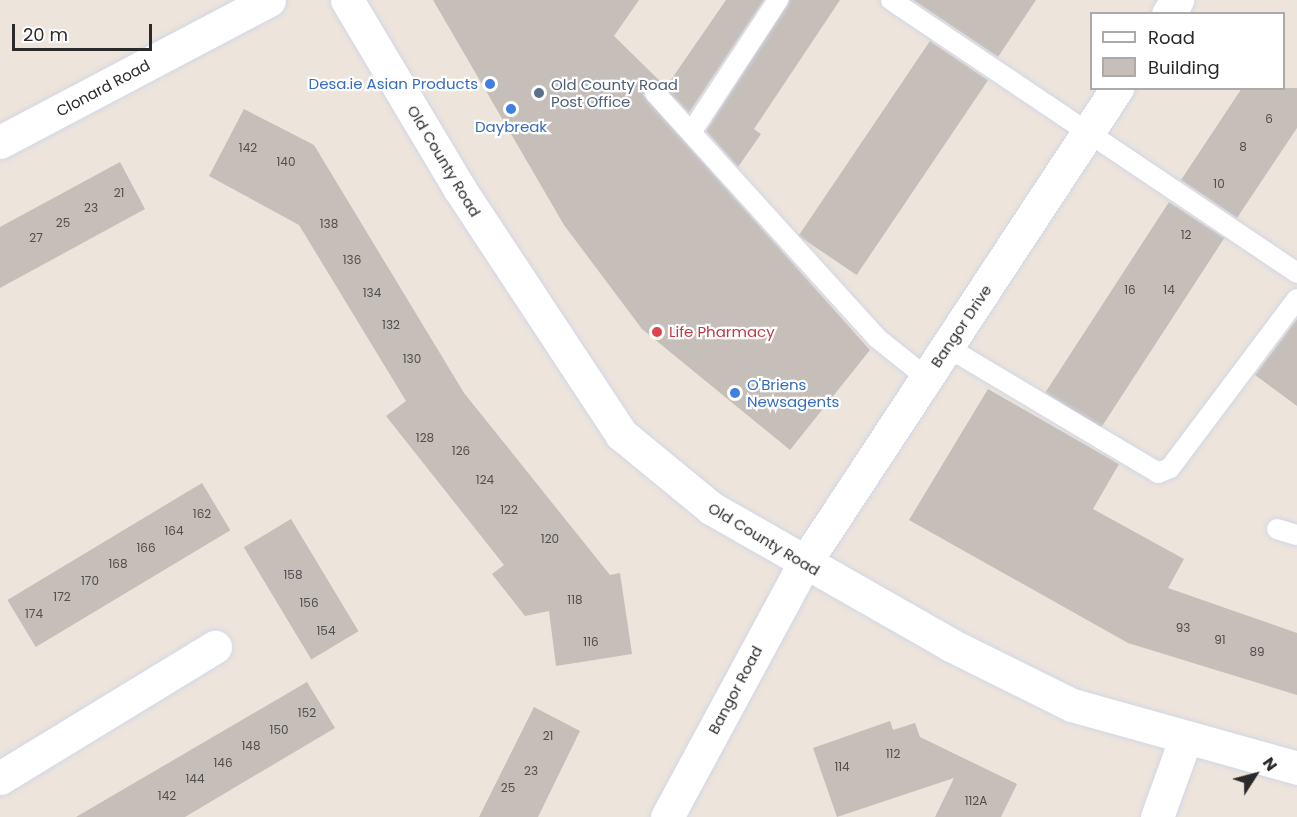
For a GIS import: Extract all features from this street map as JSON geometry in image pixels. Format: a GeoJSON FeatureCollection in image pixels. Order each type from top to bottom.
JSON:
{"type":"FeatureCollection","features":[{"type":"Feature","properties":{"kind":"street","name":"Clonard Road"},"geometry":{"type":"LineString","coordinates":[[0,142],[269,0]]}},
{"type":"Feature","properties":{"kind":"street","name":"Old County Road"},"geometry":{"type":"LineString","coordinates":[[347,0],[465,198],[621,434],[711,508],[804,564],[1072,705],[1297,768]]}},
{"type":"Feature","properties":{"kind":"street","name":"Bangor Drive"},"geometry":{"type":"LineString","coordinates":[[804,564],[1117,90]]}},
{"type":"Feature","properties":{"kind":"street","name":"Bangor Road"},"geometry":{"type":"LineString","coordinates":[[667,817],[804,564]]}},
{"type":"Feature","properties":{"kind":"street"},"geometry":{"type":"LineString","coordinates":[[0,778],[214,647]]}},
{"type":"Feature","properties":{"kind":"street"},"geometry":{"type":"LineString","coordinates":[[1157,817],[1186,737]]}},
{"type":"Feature","properties":{"kind":"lane"},"geometry":{"type":"LineString","coordinates":[[692,131],[778,0]]}},
{"type":"Feature","properties":{"kind":"lane"},"geometry":{"type":"LineString","coordinates":[[891,0],[1090,129],[1297,273]]}},
{"type":"Feature","properties":{"kind":"lane"},"geometry":{"type":"LineString","coordinates":[[655,93],[692,131],[877,338],[927,378]]}},
{"type":"Feature","properties":{"kind":"lane"},"geometry":{"type":"LineString","coordinates":[[946,347],[1158,473],[1170,468],[1297,299]]}},
{"type":"Feature","properties":{"kind":"lane"},"geometry":{"type":"LineString","coordinates":[[1277,529],[1297,535]]}},
{"type":"Feature","properties":{"kind":"building"},"geometry":{"type":"Polygon","coordinates":[[[433,0],[639,0],[614,36],[666,87],[726,0],[764,0],[689,113],[659,82],[647,84],[643,95],[870,350],[790,450],[642,329],[564,225],[433,0]]]}},
{"type":"Feature","properties":{"kind":"building"},"geometry":{"type":"Polygon","coordinates":[[[790,0],[840,0],[754,129],[761,134],[738,167],[706,131],[790,0]]]}},
{"type":"Feature","properties":{"kind":"building"},"geometry":{"type":"Polygon","coordinates":[[[913,0],[1036,0],[998,57],[913,0]]]}},
{"type":"Feature","properties":{"kind":"building"},"geometry":{"type":"Polygon","coordinates":[[[930,41],[988,80],[857,275],[799,236],[930,41]]]}},
{"type":"Feature","properties":{"kind":"building"},"geometry":{"type":"Polygon","coordinates":[[[1297,88],[1297,128],[1237,218],[1181,180],[1241,90],[1297,88]]]}},
{"type":"Feature","properties":{"kind":"building"},"geometry":{"type":"Polygon","coordinates":[[[244,109],[314,145],[464,393],[610,575],[620,573],[632,654],[556,666],[549,611],[525,616],[492,574],[504,565],[386,416],[406,401],[299,225],[209,176],[244,109]]]}},
{"type":"Feature","properties":{"kind":"building"},"geometry":{"type":"Polygon","coordinates":[[[120,162],[145,209],[0,288],[0,227],[120,162]]]}},
{"type":"Feature","properties":{"kind":"building"},"geometry":{"type":"Polygon","coordinates":[[[1169,202],[1224,238],[1101,428],[1045,392],[1169,202]]]}},
{"type":"Feature","properties":{"kind":"building"},"geometry":{"type":"Polygon","coordinates":[[[1297,319],[1297,406],[1255,375],[1297,319]]]}},
{"type":"Feature","properties":{"kind":"building"},"geometry":{"type":"Polygon","coordinates":[[[988,389],[1119,464],[1093,509],[1184,559],[1168,588],[1297,633],[1297,695],[1128,643],[909,520],[988,389]]]}},
{"type":"Feature","properties":{"kind":"building"},"geometry":{"type":"Polygon","coordinates":[[[202,483],[230,530],[36,647],[7,600],[202,483]]]}},
{"type":"Feature","properties":{"kind":"building"},"geometry":{"type":"Polygon","coordinates":[[[291,519],[358,631],[311,660],[244,547],[291,519]]]}},
{"type":"Feature","properties":{"kind":"building"},"geometry":{"type":"Polygon","coordinates":[[[307,682],[335,728],[185,817],[76,817],[307,682]]]}},
{"type":"Feature","properties":{"kind":"building"},"geometry":{"type":"Polygon","coordinates":[[[534,707],[580,731],[538,817],[479,817],[534,707]]]}},
{"type":"Feature","properties":{"kind":"building"},"geometry":{"type":"Polygon","coordinates":[[[890,721],[893,730],[915,723],[920,737],[1017,784],[1001,817],[935,817],[954,778],[837,817],[813,748],[890,721]]]}},
{"type":"Feature","properties":{"kind":"place","name":"Desa.ie Asian Products"},"geometry":{"type":"Point","coordinates":[490,84]}},
{"type":"Feature","properties":{"kind":"place","name":"Old County Road Post Office"},"geometry":{"type":"Point","coordinates":[539,93]}},
{"type":"Feature","properties":{"kind":"place","name":"Daybreak"},"geometry":{"type":"Point","coordinates":[511,109]}},
{"type":"Feature","properties":{"kind":"place","name":"Life Pharmacy"},"geometry":{"type":"Point","coordinates":[657,332]}},
{"type":"Feature","properties":{"kind":"place","name":"O'Briens Newsagents"},"geometry":{"type":"Point","coordinates":[735,393]}}]}
